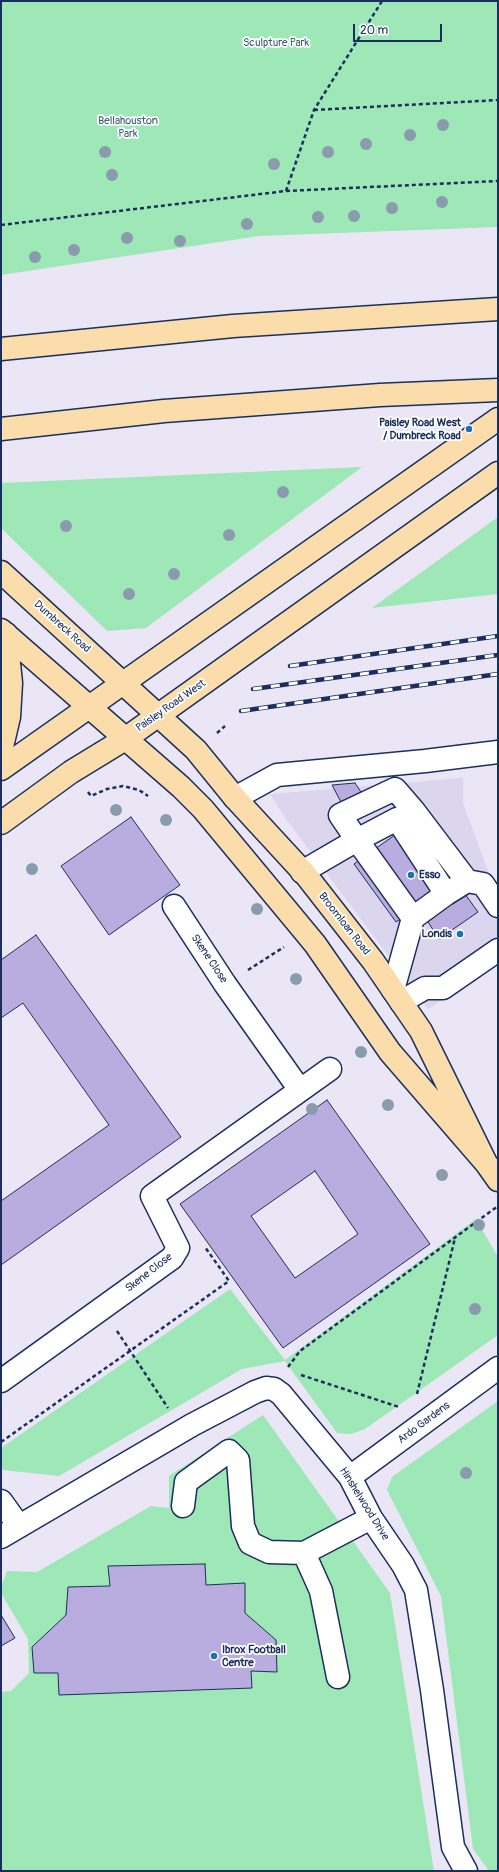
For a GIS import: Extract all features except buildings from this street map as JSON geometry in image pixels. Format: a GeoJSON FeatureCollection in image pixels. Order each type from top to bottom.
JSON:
{"type":"FeatureCollection","features":[{"type":"Feature","properties":{"kind":"main road"},"geometry":{"type":"LineString","coordinates":[[1,349],[233,326],[498,308]]}},
{"type":"Feature","properties":{"kind":"main road"},"geometry":{"type":"LineString","coordinates":[[1,429],[164,411],[380,395],[498,390]]}},
{"type":"Feature","properties":{"kind":"main road"},"geometry":{"type":"LineString","coordinates":[[380,395],[498,396]]}},
{"type":"Feature","properties":{"kind":"main road"},"geometry":{"type":"LineString","coordinates":[[1,768],[498,419]]}},
{"type":"Feature","properties":{"kind":"main road","name":"Paisley Road West"},"geometry":{"type":"LineString","coordinates":[[1,823],[71,772],[125,739],[498,473]]}},
{"type":"Feature","properties":{"kind":"main road","name":"Dumbreck Road"},"geometry":{"type":"LineString","coordinates":[[1,572],[159,715]]}},
{"type":"Feature","properties":{"kind":"main road"},"geometry":{"type":"LineString","coordinates":[[3,632],[88,706]]}},
{"type":"Feature","properties":{"kind":"main road"},"geometry":{"type":"LineString","coordinates":[[1,751],[9,717],[11,683],[3,632]]}},
{"type":"Feature","properties":{"kind":"main road","name":"Broomloan Road"},"geometry":{"type":"LineString","coordinates":[[88,706],[181,787],[203,809],[307,933],[390,1052],[492,1172]]}},
{"type":"Feature","properties":{"kind":"main road","name":"Broomloan Road"},"geometry":{"type":"LineString","coordinates":[[159,715],[196,750],[235,798],[302,872],[374,962],[421,1031],[492,1172]]}},
{"type":"Feature","properties":{"kind":"street"},"geometry":{"type":"LineString","coordinates":[[235,798],[277,774],[425,761],[498,752]]}},
{"type":"Feature","properties":{"kind":"street"},"geometry":{"type":"LineString","coordinates":[[414,918],[340,815],[395,789],[406,815],[446,894]]}},
{"type":"Feature","properties":{"kind":"street"},"geometry":{"type":"LineString","coordinates":[[302,872],[357,840],[406,815]]}},
{"type":"Feature","properties":{"kind":"street"},"geometry":{"type":"LineString","coordinates":[[406,815],[467,881],[483,884],[498,906]]}},
{"type":"Feature","properties":{"kind":"street"},"geometry":{"type":"LineString","coordinates":[[467,881],[446,894],[414,918],[397,996],[425,988],[443,988],[498,950]]}},
{"type":"Feature","properties":{"kind":"street","name":"Skene Close"},"geometry":{"type":"LineString","coordinates":[[174,906],[225,984],[300,1090]]}},
{"type":"Feature","properties":{"kind":"street","name":"Skene Close"},"geometry":{"type":"LineString","coordinates":[[1,1381],[172,1258],[178,1248],[152,1196],[330,1069]]}},
{"type":"Feature","properties":{"kind":"street","name":"Ardo Gardens"},"geometry":{"type":"LineString","coordinates":[[350,1478],[421,1414],[498,1368]]}},
{"type":"Feature","properties":{"kind":"street","name":"Hinshelwood Drive"},"geometry":{"type":"LineString","coordinates":[[1,1537],[183,1430],[255,1392],[266,1388],[274,1389],[281,1394],[350,1478],[371,1518],[403,1565],[416,1590],[432,1690],[453,1847],[466,1871]]}},
{"type":"Feature","properties":{"kind":"street"},"geometry":{"type":"LineString","coordinates":[[183,1506],[186,1482],[229,1451],[238,1460],[243,1526],[250,1543],[269,1552],[304,1553],[371,1518]]}},
{"type":"Feature","properties":{"kind":"street"},"geometry":{"type":"LineString","coordinates":[[1,1501],[19,1526]]}},
{"type":"Feature","properties":{"kind":"street"},"geometry":{"type":"LineString","coordinates":[[304,1553],[321,1590],[338,1677]]}},
{"type":"Feature","properties":{"kind":"path"},"geometry":{"type":"LineString","coordinates":[[286,191],[314,110],[382,1]]}},
{"type":"Feature","properties":{"kind":"path"},"geometry":{"type":"LineString","coordinates":[[314,110],[498,100]]}},
{"type":"Feature","properties":{"kind":"path"},"geometry":{"type":"LineString","coordinates":[[1,225],[286,191],[498,181]]}},
{"type":"Feature","properties":{"kind":"path"},"geometry":{"type":"LineString","coordinates":[[225,984],[307,933]]}},
{"type":"Feature","properties":{"kind":"path"},"geometry":{"type":"LineString","coordinates":[[300,1351],[498,1206]]}},
{"type":"Feature","properties":{"kind":"path"},"geometry":{"type":"LineString","coordinates":[[286,1370],[421,1414],[456,1237]]}},
{"type":"Feature","properties":{"kind":"path"},"geometry":{"type":"LineString","coordinates":[[1,1442],[229,1281],[204,1247],[178,1248]]}},
{"type":"Feature","properties":{"kind":"path"},"geometry":{"type":"LineString","coordinates":[[102,1308],[183,1430]]}},
{"type":"Feature","properties":{"kind":"shaded area"},"geometry":{"type":"Polygon","coordinates":[[[463,778],[463,803],[488,871],[498,885],[498,962],[428,1009],[284,816],[270,794],[463,778]]]}},
{"type":"Feature","properties":{"kind":"green space","name":"Bellahouston Park"},"geometry":{"type":"Polygon","coordinates":[[[1,1],[498,1],[498,227],[259,236],[1,275],[1,1]]]}},
{"type":"Feature","properties":{"kind":"green space"},"geometry":{"type":"Polygon","coordinates":[[[362,467],[146,628],[107,631],[1,528],[1,483],[362,467]]]}},
{"type":"Feature","properties":{"kind":"green space"},"geometry":{"type":"Polygon","coordinates":[[[498,517],[498,594],[372,608],[498,517]]]}},
{"type":"Feature","properties":{"kind":"green space"},"geometry":{"type":"Polygon","coordinates":[[[476,1219],[498,1257],[498,1335],[365,1429],[351,1434],[337,1433],[285,1361],[242,1369],[59,1476],[3,1470],[1,1467],[1,1448],[230,1289],[285,1360],[476,1219]]]}},
{"type":"Feature","properties":{"kind":"green space"},"geometry":{"type":"Polygon","coordinates":[[[498,1401],[498,1871],[489,1871],[473,1849],[441,1596],[387,1490],[392,1477],[498,1401]]]}},
{"type":"Feature","properties":{"kind":"green space","name":"Ibrox Football Centre"},"geometry":{"type":"Polygon","coordinates":[[[263,1415],[390,1593],[434,1871],[1,1871],[1,1692],[11,1691],[29,1673],[28,1639],[1,1593],[1,1587],[7,1571],[37,1572],[151,1506],[169,1508],[169,1476],[263,1415]]]}},
{"type":"Feature","properties":{"kind":"railway"},"geometry":{"type":"LineString","coordinates":[[290,666],[498,636]]}},
{"type":"Feature","properties":{"kind":"railway"},"geometry":{"type":"LineString","coordinates":[[253,689],[498,655]]}},
{"type":"Feature","properties":{"kind":"railway"},"geometry":{"type":"LineString","coordinates":[[241,711],[498,674]]}},
{"type":"Feature","properties":{"kind":"place","name":"Paisley Road West / Dumbreck Road"},"geometry":{"type":"Point","coordinates":[469,429]}},
{"type":"Feature","properties":{"kind":"place","name":"Esso"},"geometry":{"type":"Point","coordinates":[411,875]}},
{"type":"Feature","properties":{"kind":"place","name":"Londis"},"geometry":{"type":"Point","coordinates":[460,934]}},
{"type":"Feature","properties":{"kind":"place","name":"Ibrox Football Centre"},"geometry":{"type":"Point","coordinates":[214,1656]}},
{"type":"Feature","properties":{"kind":"park label","name":"Sculpture Park"},"geometry":{"type":"Point","coordinates":[276,43]}}]}
